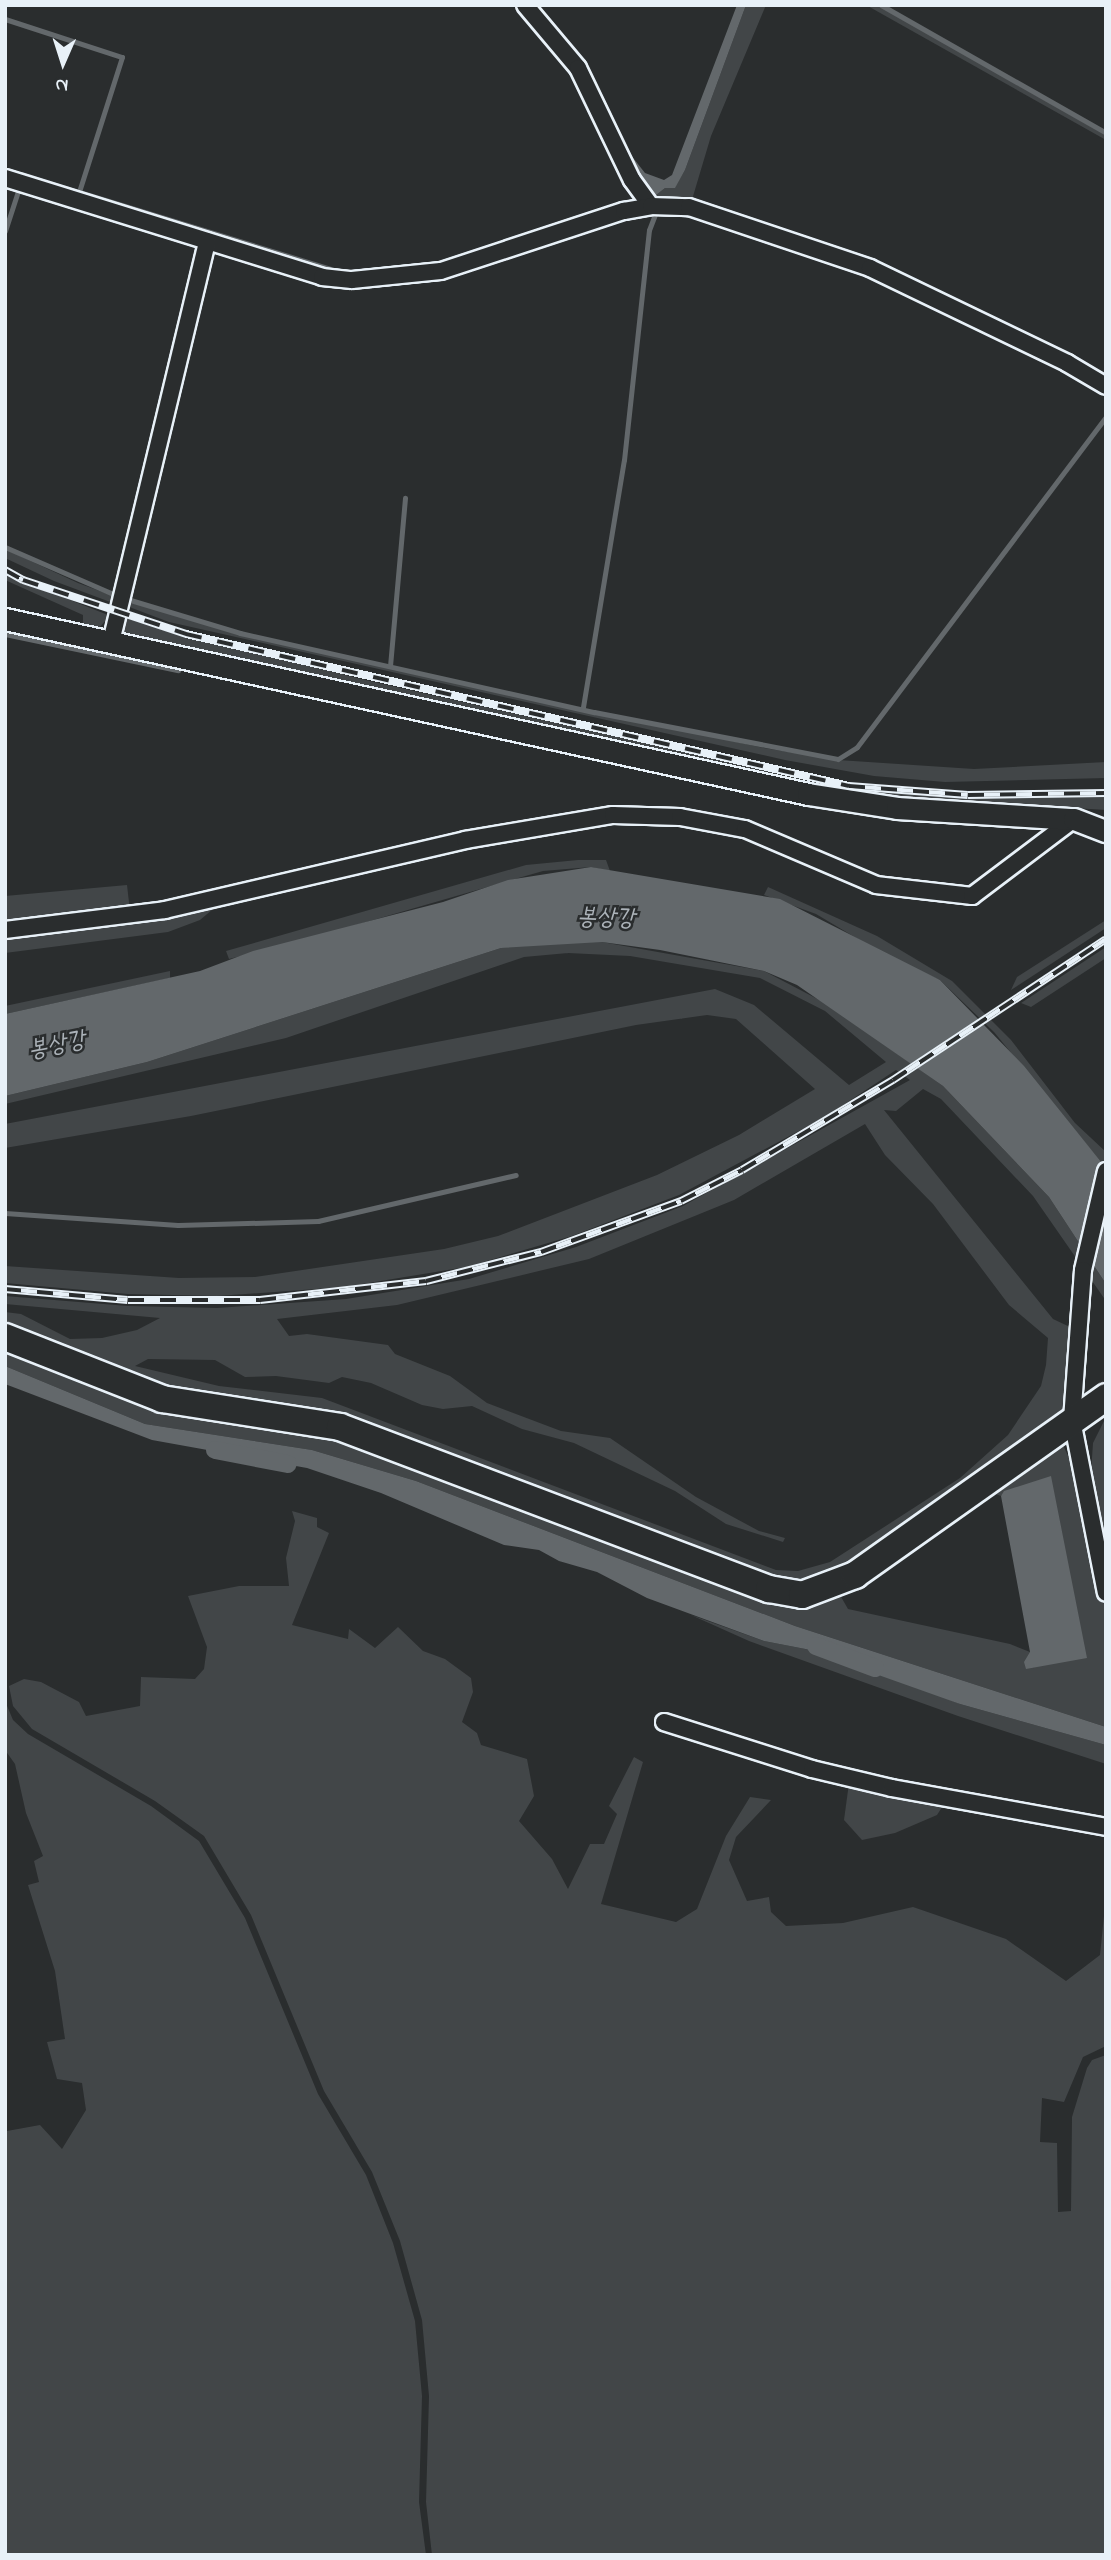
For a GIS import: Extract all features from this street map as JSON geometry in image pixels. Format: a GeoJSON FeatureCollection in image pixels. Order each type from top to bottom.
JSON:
{"type":"FeatureCollection","features":[{"type":"Feature","properties":{"kind":"main road"},"geometry":{"type":"LineString","coordinates":[[5,1337],[162,1399],[340,1427],[769,1589],[802,1595],[855,1575],[1106,1397]]}},
{"type":"Feature","properties":{"kind":"street"},"geometry":{"type":"LineString","coordinates":[[525,5],[578,68],[632,180],[651,206]]}},
{"type":"Feature","properties":{"kind":"street"},"geometry":{"type":"LineString","coordinates":[[5,178],[322,276],[382,280],[473,262],[651,206],[706,212],[870,268],[1067,363],[1106,386]]}},
{"type":"Feature","properties":{"kind":"street"},"geometry":{"type":"LineString","coordinates":[[111,642],[207,241]]}},
{"type":"Feature","properties":{"kind":"street"},"geometry":{"type":"LineString","coordinates":[[5,619],[820,796],[897,808],[1074,819],[1106,831]]}},
{"type":"Feature","properties":{"kind":"street"},"geometry":{"type":"LineString","coordinates":[[5,930],[164,910],[379,864],[465,840],[613,815],[680,817],[745,829],[876,886],[972,896],[1074,819]]}},
{"type":"Feature","properties":{"kind":"street"},"geometry":{"type":"LineString","coordinates":[[1106,1171],[1083,1270],[1072,1420],[1106,1593]]}},
{"type":"Feature","properties":{"kind":"street"},"geometry":{"type":"LineString","coordinates":[[664,1722],[813,1769],[892,1788],[1106,1827]]}},
{"type":"Feature","properties":{"kind":"shaded area"},"geometry":{"type":"Polygon","coordinates":[[[528,5],[532,5],[580,63],[651,199],[665,188],[675,187],[685,170],[746,5],[766,5],[711,136],[691,203],[650,200],[643,194],[580,66],[528,5]]]}},
{"type":"Feature","properties":{"kind":"shaded area"},"geometry":{"type":"Polygon","coordinates":[[[866,5],[877,5],[1106,135],[1106,140],[866,5]]]}},
{"type":"Feature","properties":{"kind":"shaded area"},"geometry":{"type":"Polygon","coordinates":[[[5,549],[78,583],[116,597],[113,603],[54,581],[5,558],[5,549]]]}},
{"type":"Feature","properties":{"kind":"shaded area"},"geometry":{"type":"Polygon","coordinates":[[[5,574],[108,615],[106,620],[98,629],[83,628],[83,615],[5,580],[5,574]]]}},
{"type":"Feature","properties":{"kind":"shaded area"},"geometry":{"type":"Polygon","coordinates":[[[126,601],[240,634],[764,748],[838,760],[974,769],[1106,762],[1106,778],[945,782],[874,776],[785,760],[169,622],[124,605],[126,601]]]}},
{"type":"Feature","properties":{"kind":"shaded area"},"geometry":{"type":"Polygon","coordinates":[[[122,617],[361,679],[811,780],[943,795],[1106,791],[1106,810],[856,794],[124,634],[122,617]]]}},
{"type":"Feature","properties":{"kind":"shaded area"},"geometry":{"type":"Polygon","coordinates":[[[5,624],[185,664],[184,670],[5,631],[5,624]]]}},
{"type":"Feature","properties":{"kind":"shaded area"},"geometry":{"type":"Polygon","coordinates":[[[606,860],[610,871],[591,867],[543,871],[297,942],[229,959],[226,951],[526,865],[606,860]]]}},
{"type":"Feature","properties":{"kind":"shaded area"},"geometry":{"type":"Polygon","coordinates":[[[127,885],[130,911],[5,925],[5,896],[127,885]]]}},
{"type":"Feature","properties":{"kind":"shaded area"},"geometry":{"type":"Polygon","coordinates":[[[768,887],[877,936],[952,981],[1011,1040],[1075,1123],[1106,1152],[1106,1168],[994,1032],[940,980],[895,961],[816,914],[764,895],[768,887]]]}},
{"type":"Feature","properties":{"kind":"shaded area"},"geometry":{"type":"Polygon","coordinates":[[[219,904],[200,920],[168,932],[5,953],[5,936],[135,922],[219,904]]]}},
{"type":"Feature","properties":{"kind":"shaded area"},"geometry":{"type":"Polygon","coordinates":[[[1106,920],[1106,928],[1011,990],[1017,977],[1106,920]]]}},
{"type":"Feature","properties":{"kind":"shaded area"},"geometry":{"type":"Polygon","coordinates":[[[548,942],[602,942],[764,971],[827,1004],[943,1086],[1049,1197],[1106,1284],[1106,1301],[1033,1196],[941,1099],[923,1089],[896,1111],[884,1110],[1053,1319],[1070,1327],[1067,1412],[843,1572],[806,1583],[764,1576],[344,1418],[310,1409],[187,1393],[5,1326],[5,1312],[21,1314],[70,1339],[102,1338],[137,1330],[160,1318],[5,1304],[5,1296],[128,1306],[217,1308],[346,1299],[469,1279],[576,1247],[683,1206],[910,1080],[896,1070],[825,1117],[679,1195],[572,1236],[466,1267],[344,1287],[217,1296],[128,1294],[5,1283],[5,1266],[179,1278],[255,1277],[444,1249],[498,1236],[657,1175],[739,1135],[815,1089],[736,1019],[707,1015],[636,1025],[191,1116],[5,1148],[5,1124],[715,989],[754,1005],[849,1085],[886,1062],[825,1011],[760,978],[630,956],[568,953],[524,957],[286,1038],[5,1104],[5,1096],[147,1062],[501,948],[548,942]],[[865,1124],[734,1200],[589,1259],[397,1305],[277,1319],[289,1336],[307,1334],[388,1345],[395,1354],[450,1376],[487,1403],[561,1431],[610,1438],[696,1497],[759,1531],[785,1538],[783,1542],[726,1524],[675,1491],[574,1443],[522,1429],[472,1406],[443,1409],[422,1405],[371,1383],[342,1377],[329,1383],[276,1376],[245,1377],[215,1360],[148,1359],[135,1366],[219,1386],[322,1398],[776,1570],[798,1571],[830,1562],[960,1478],[1008,1435],[1041,1386],[1046,1365],[1048,1338],[1009,1305],[933,1204],[885,1155],[865,1124]]]}},
{"type":"Feature","properties":{"kind":"shaded area"},"geometry":{"type":"Polygon","coordinates":[[[1106,947],[1106,958],[1031,1007],[1021,1003],[1106,947]]]}},
{"type":"Feature","properties":{"kind":"shaded area"},"geometry":{"type":"Polygon","coordinates":[[[170,971],[170,978],[5,1014],[5,1006],[170,971]]]}},
{"type":"Feature","properties":{"kind":"shaded area"},"geometry":{"type":"Polygon","coordinates":[[[5,1347],[290,1422],[800,1601],[1061,1441],[1072,1464],[1106,1613],[1106,1727],[795,1626],[416,1481],[312,1450],[145,1424],[5,1366],[5,1347]],[[1005,1491],[1001,1496],[993,1493],[840,1595],[848,1609],[1010,1644],[1030,1652],[1034,1669],[1005,1491]]]}},
{"type":"Feature","properties":{"kind":"shaded area"},"geometry":{"type":"Polygon","coordinates":[[[1106,1417],[1106,1562],[1091,1473],[1093,1443],[1106,1417]]]}},
{"type":"Feature","properties":{"kind":"shaded area"},"geometry":{"type":"Polygon","coordinates":[[[292,1511],[317,1518],[317,1527],[329,1533],[292,1625],[348,1639],[349,1629],[375,1648],[398,1627],[423,1651],[445,1659],[471,1678],[473,1692],[462,1722],[477,1733],[481,1745],[527,1759],[534,1796],[519,1821],[552,1859],[568,1889],[590,1844],[604,1844],[617,1814],[609,1806],[634,1757],[643,1762],[601,1904],[676,1922],[697,1909],[726,1836],[750,1797],[771,1800],[736,1837],[729,1860],[747,1901],[769,1897],[771,1912],[786,1926],[843,1923],[913,1907],[1006,1939],[1066,1981],[1100,1955],[1106,1896],[1106,2046],[1083,2057],[1064,2102],[1042,2098],[1040,2142],[1057,2143],[1058,2212],[1071,2211],[1072,2117],[1087,2068],[1092,2060],[1106,2055],[1106,2555],[432,2555],[426,2502],[429,2396],[422,2320],[400,2241],[372,2172],[324,2091],[251,1915],[204,1836],[155,1801],[32,1729],[13,1706],[9,1686],[24,1679],[41,1682],[79,1702],[86,1716],[140,1706],[141,1677],[195,1679],[204,1669],[207,1647],[188,1596],[239,1586],[289,1586],[286,1558],[295,1521],[292,1511]]]}},
{"type":"Feature","properties":{"kind":"shaded area"},"geometry":{"type":"Polygon","coordinates":[[[691,1615],[764,1641],[852,1658],[960,1704],[1106,1745],[1106,1764],[958,1716],[749,1641],[691,1615]]]}},
{"type":"Feature","properties":{"kind":"shaded area"},"geometry":{"type":"Polygon","coordinates":[[[5,1701],[13,1720],[28,1734],[151,1806],[199,1841],[245,1918],[318,2094],[366,2175],[393,2243],[415,2321],[422,2396],[419,2502],[426,2555],[5,2555],[5,2135],[7,2131],[40,2125],[62,2149],[86,2110],[82,2083],[57,2079],[47,2042],[65,2039],[55,1971],[28,1885],[39,1882],[34,1861],[43,1856],[26,1813],[15,1764],[5,1750],[5,1701]]]}},
{"type":"Feature","properties":{"kind":"shaded area"},"geometry":{"type":"Polygon","coordinates":[[[849,1783],[944,1804],[937,1815],[895,1833],[862,1840],[844,1820],[849,1783]]]}},
{"type":"Feature","properties":{"kind":"water"},"geometry":{"type":"Polygon","coordinates":[[[737,5],[746,5],[685,170],[675,188],[665,188],[651,199],[619,140],[645,173],[664,180],[672,175],[737,5]]]}},
{"type":"Feature","properties":{"kind":"water","name":"봉상강"},"geometry":{"type":"Polygon","coordinates":[[[591,867],[780,899],[940,980],[1024,1066],[1106,1168],[1106,1284],[1049,1197],[943,1086],[797,985],[764,971],[660,950],[602,942],[501,948],[147,1062],[5,1096],[5,1014],[200,971],[253,951],[443,902],[508,880],[591,867]]]}},
{"type":"Feature","properties":{"kind":"water"},"geometry":{"type":"Polygon","coordinates":[[[5,1366],[145,1424],[312,1450],[416,1481],[795,1626],[1106,1727],[1106,1745],[960,1704],[870,1672],[852,1658],[764,1641],[647,1598],[597,1572],[559,1561],[539,1550],[504,1545],[381,1493],[307,1468],[152,1440],[5,1384],[5,1366]]]}},
{"type":"Feature","properties":{"kind":"water"},"geometry":{"type":"Polygon","coordinates":[[[1051,1476],[1087,1658],[1026,1669],[1024,1662],[1030,1652],[1001,1496],[1004,1491],[1051,1476]]]}},
{"type":"Feature","properties":{"kind":"waterway"},"geometry":{"type":"LineString","coordinates":[[536,5],[561,36]]}},
{"type":"Feature","properties":{"kind":"waterway"},"geometry":{"type":"LineString","coordinates":[[881,5],[1106,133]]}},
{"type":"Feature","properties":{"kind":"waterway"},"geometry":{"type":"LineString","coordinates":[[5,19],[122,57],[79,192],[340,272]]}},
{"type":"Feature","properties":{"kind":"waterway"},"geometry":{"type":"LineString","coordinates":[[593,82],[610,117]]}},
{"type":"Feature","properties":{"kind":"waterway"},"geometry":{"type":"LineString","coordinates":[[21,174],[79,192]]}},
{"type":"Feature","properties":{"kind":"waterway"},"geometry":{"type":"LineString","coordinates":[[5,231],[19,188]]}},
{"type":"Feature","properties":{"kind":"waterway"},"geometry":{"type":"LineString","coordinates":[[532,233],[632,201]]}},
{"type":"Feature","properties":{"kind":"waterway"},"geometry":{"type":"LineString","coordinates":[[583,707],[624,460],[649,230],[656,212]]}},
{"type":"Feature","properties":{"kind":"waterway"},"geometry":{"type":"LineString","coordinates":[[127,599],[240,633],[594,712],[838,759],[857,747],[1106,417]]}},
{"type":"Feature","properties":{"kind":"waterway"},"geometry":{"type":"LineString","coordinates":[[390,666],[405,498]]}},
{"type":"Feature","properties":{"kind":"waterway"},"geometry":{"type":"LineString","coordinates":[[5,547],[113,594]]}},
{"type":"Feature","properties":{"kind":"waterway"},"geometry":{"type":"LineString","coordinates":[[5,634],[178,670]]}},
{"type":"Feature","properties":{"kind":"waterway"},"geometry":{"type":"LineString","coordinates":[[5,1213],[178,1225],[318,1221],[516,1175]]}},
{"type":"Feature","properties":{"kind":"waterway"},"geometry":{"type":"LineString","coordinates":[[215,1450],[288,1464]]}},
{"type":"Feature","properties":{"kind":"waterway"},"geometry":{"type":"LineString","coordinates":[[816,1646],[875,1668]]}},
{"type":"Feature","properties":{"kind":"railway"},"geometry":{"type":"LineString","coordinates":[[5,570],[23,580],[186,634],[849,786],[968,795],[1106,793]]}},
{"type":"Feature","properties":{"kind":"railway"},"geometry":{"type":"LineString","coordinates":[[5,1289],[128,1300],[260,1300],[426,1281],[541,1252],[681,1201],[742,1170],[893,1080],[1106,939]]}}]}
